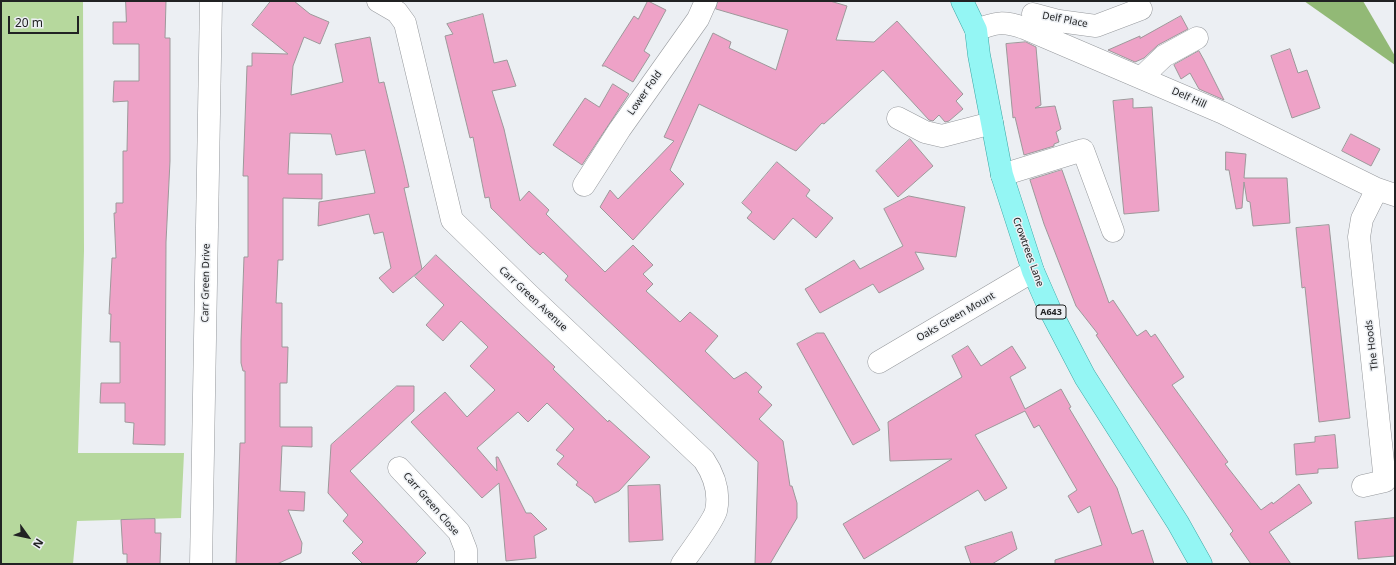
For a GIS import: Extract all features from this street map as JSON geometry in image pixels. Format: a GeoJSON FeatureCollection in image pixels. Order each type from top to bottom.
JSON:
{"type":"FeatureCollection","features":[{"type":"Feature","properties":{"kind":"main road","name":"Crowtrees Lane"},"geometry":{"type":"LineString","coordinates":[[962,1],[976,30],[979,55],[1002,175],[1033,272],[1051,312],[1085,377],[1178,523],[1201,564]]}},
{"type":"Feature","properties":{"kind":"street","name":"Carr Green Drive"},"geometry":{"type":"LineString","coordinates":[[201,564],[211,1]]}},
{"type":"Feature","properties":{"kind":"street","name":"Carr Green Avenue"},"geometry":{"type":"LineString","coordinates":[[378,1],[397,12],[406,23],[452,220],[699,455],[712,472],[717,492],[716,512],[682,564]]}},
{"type":"Feature","properties":{"kind":"street","name":"Lower Fold"},"geometry":{"type":"LineString","coordinates":[[584,185],[620,129],[698,19],[706,1]]}},
{"type":"Feature","properties":{"kind":"street","name":"Delf Place"},"geometry":{"type":"LineString","coordinates":[[1033,14],[1059,21],[1096,26],[1141,9]]}},
{"type":"Feature","properties":{"kind":"street","name":"Delf Hill"},"geometry":{"type":"LineString","coordinates":[[976,30],[993,22],[1009,24],[1033,14],[1142,77],[1289,144],[1386,192]]}},
{"type":"Feature","properties":{"kind":"street"},"geometry":{"type":"LineString","coordinates":[[1142,77],[1164,56],[1197,38]]}},
{"type":"Feature","properties":{"kind":"street"},"geometry":{"type":"LineString","coordinates":[[898,118],[925,132],[942,136],[992,123]]}},
{"type":"Feature","properties":{"kind":"street"},"geometry":{"type":"LineString","coordinates":[[1002,175],[1083,150],[1113,231]]}},
{"type":"Feature","properties":{"kind":"street","name":"The Hoods"},"geometry":{"type":"LineString","coordinates":[[1363,486],[1385,481],[1359,237],[1362,219],[1386,192]]}},
{"type":"Feature","properties":{"kind":"street","name":"Oaks Green Mount"},"geometry":{"type":"LineString","coordinates":[[879,362],[1033,272]]}},
{"type":"Feature","properties":{"kind":"street","name":"Carr Green Close"},"geometry":{"type":"LineString","coordinates":[[400,468],[459,532],[466,550],[466,564]]}},
{"type":"Feature","properties":{"kind":"green space"},"geometry":{"type":"Polygon","coordinates":[[[1,1],[83,1],[84,251],[78,453],[184,453],[181,518],[77,521],[73,564],[1,564],[1,1]]]}},
{"type":"Feature","properties":{"kind":"green space"},"geometry":{"type":"Polygon","coordinates":[[[1304,1],[1363,1],[1395,56],[1395,65],[1304,1]]]}},
{"type":"Feature","properties":{"kind":"building"},"geometry":{"type":"Polygon","coordinates":[[[126,1],[166,1],[165,38],[170,38],[170,161],[166,242],[165,445],[133,444],[134,423],[125,422],[125,403],[100,403],[101,383],[120,383],[120,342],[110,342],[111,314],[109,314],[112,258],[116,258],[114,213],[116,213],[116,203],[123,203],[123,151],[127,151],[128,101],[113,102],[114,81],[139,81],[139,44],[113,44],[113,22],[126,22],[126,1]]]}},
{"type":"Feature","properties":{"kind":"building"},"geometry":{"type":"Polygon","coordinates":[[[271,1],[294,1],[310,14],[329,22],[320,44],[304,37],[293,66],[291,95],[343,82],[335,44],[370,37],[379,83],[384,82],[409,187],[404,188],[422,269],[393,293],[379,278],[391,268],[383,232],[374,234],[369,214],[318,226],[319,202],[375,193],[365,150],[336,155],[331,134],[290,133],[288,174],[322,174],[322,199],[283,198],[283,260],[278,260],[276,303],[282,303],[282,347],[288,347],[287,383],[280,383],[280,427],[312,427],[312,447],[282,446],[280,491],[305,492],[304,511],[288,510],[302,543],[301,553],[277,564],[236,564],[240,443],[245,443],[245,371],[243,371],[241,363],[241,341],[244,257],[248,257],[248,176],[243,176],[247,66],[252,66],[252,53],[288,54],[252,25],[271,1]]]}},
{"type":"Feature","properties":{"kind":"building"},"geometry":{"type":"Polygon","coordinates":[[[648,1],[666,10],[644,51],[650,55],[633,82],[605,66],[602,66],[634,16],[638,19],[648,1]]]}},
{"type":"Feature","properties":{"kind":"building"},"geometry":{"type":"Polygon","coordinates":[[[718,1],[830,1],[847,6],[836,40],[874,42],[897,21],[963,94],[956,101],[963,109],[949,121],[945,122],[939,115],[933,121],[929,120],[883,70],[824,124],[822,123],[796,151],[699,104],[670,170],[684,184],[633,240],[600,207],[610,190],[618,199],[674,141],[664,137],[713,33],[731,42],[729,48],[776,70],[788,30],[716,9],[718,1]]]}},
{"type":"Feature","properties":{"kind":"building"},"geometry":{"type":"Polygon","coordinates":[[[483,14],[494,63],[507,60],[516,86],[492,91],[504,129],[520,201],[529,191],[549,210],[546,214],[605,272],[633,245],[653,265],[643,274],[653,284],[646,291],[680,322],[690,312],[718,336],[705,351],[734,379],[746,372],[762,387],[758,392],[772,405],[759,419],[783,441],[790,486],[792,486],[797,503],[797,518],[770,564],[755,564],[758,462],[565,280],[568,276],[543,252],[540,255],[491,208],[489,197],[485,198],[473,137],[470,138],[445,36],[453,34],[447,24],[483,14]]]}},
{"type":"Feature","properties":{"kind":"building"},"geometry":{"type":"Polygon","coordinates":[[[1181,16],[1188,29],[1158,45],[1144,58],[1135,62],[1108,50],[1140,36],[1140,38],[1181,16]]]}},
{"type":"Feature","properties":{"kind":"building"},"geometry":{"type":"Polygon","coordinates":[[[1026,42],[1036,47],[1041,105],[1035,108],[1055,106],[1061,129],[1056,132],[1059,142],[1054,144],[1054,146],[1024,155],[1015,117],[1013,118],[1006,44],[1026,42]]]}},
{"type":"Feature","properties":{"kind":"building"},"geometry":{"type":"Polygon","coordinates":[[[1290,49],[1298,73],[1307,70],[1320,108],[1292,118],[1271,56],[1290,49]]]}},
{"type":"Feature","properties":{"kind":"building"},"geometry":{"type":"Polygon","coordinates":[[[1199,51],[1224,100],[1199,89],[1190,73],[1181,79],[1174,65],[1199,51]]]}},
{"type":"Feature","properties":{"kind":"building"},"geometry":{"type":"Polygon","coordinates":[[[613,84],[629,94],[582,165],[553,145],[585,98],[599,107],[613,84]]]}},
{"type":"Feature","properties":{"kind":"building"},"geometry":{"type":"Polygon","coordinates":[[[1133,99],[1133,108],[1152,107],[1159,211],[1124,214],[1113,101],[1133,99]]]}},
{"type":"Feature","properties":{"kind":"building"},"geometry":{"type":"Polygon","coordinates":[[[1351,134],[1380,149],[1371,166],[1342,151],[1351,134]]]}},
{"type":"Feature","properties":{"kind":"building"},"geometry":{"type":"Polygon","coordinates":[[[910,139],[933,166],[898,197],[876,171],[910,139]]]}},
{"type":"Feature","properties":{"kind":"building"},"geometry":{"type":"Polygon","coordinates":[[[1226,152],[1246,154],[1244,178],[1287,178],[1290,223],[1253,226],[1250,202],[1247,201],[1244,182],[1242,208],[1236,209],[1229,170],[1226,170],[1226,152]]]}},
{"type":"Feature","properties":{"kind":"building"},"geometry":{"type":"Polygon","coordinates":[[[777,162],[810,190],[806,196],[833,218],[816,238],[793,218],[774,240],[747,218],[752,212],[742,203],[777,162]]]}},
{"type":"Feature","properties":{"kind":"building"},"geometry":{"type":"Polygon","coordinates":[[[1062,170],[1109,303],[1113,300],[1137,336],[1146,330],[1151,337],[1155,334],[1184,377],[1172,385],[1228,462],[1225,464],[1261,510],[1272,502],[1273,504],[1299,484],[1312,503],[1269,532],[1291,564],[1251,564],[1230,534],[1233,531],[1129,384],[1096,335],[1098,334],[1076,306],[1044,224],[1030,180],[1062,170]]]}},
{"type":"Feature","properties":{"kind":"building"},"geometry":{"type":"Polygon","coordinates":[[[909,196],[965,207],[956,257],[915,252],[924,269],[879,293],[873,284],[820,313],[805,289],[854,260],[860,269],[903,246],[884,209],[909,196]]]}},
{"type":"Feature","properties":{"kind":"building"},"geometry":{"type":"Polygon","coordinates":[[[1329,225],[1350,418],[1319,422],[1305,287],[1302,288],[1296,228],[1329,225]]]}},
{"type":"Feature","properties":{"kind":"building"},"geometry":{"type":"Polygon","coordinates":[[[436,255],[555,367],[553,369],[608,422],[609,420],[650,457],[619,491],[595,503],[592,497],[576,485],[578,482],[557,464],[564,456],[556,450],[574,429],[547,403],[528,422],[518,412],[477,448],[497,471],[496,457],[498,457],[526,513],[531,513],[547,529],[534,536],[536,558],[506,561],[499,483],[482,498],[411,422],[445,392],[467,417],[495,390],[470,366],[488,347],[461,321],[443,341],[426,325],[444,305],[415,277],[436,255]]]}},
{"type":"Feature","properties":{"kind":"building"},"geometry":{"type":"Polygon","coordinates":[[[817,333],[824,333],[880,430],[853,445],[797,344],[817,333]]]}},
{"type":"Feature","properties":{"kind":"building"},"geometry":{"type":"Polygon","coordinates":[[[968,346],[981,366],[1012,346],[1026,368],[1010,377],[1025,409],[1061,389],[1071,407],[1069,408],[1117,488],[1132,534],[1143,530],[1154,564],[1055,564],[1055,560],[1102,545],[1090,506],[1078,513],[1068,496],[1077,490],[1039,425],[1034,428],[1025,411],[975,435],[1007,488],[985,501],[978,490],[864,559],[843,524],[952,459],[890,461],[888,422],[962,377],[952,356],[968,346]]]}},
{"type":"Feature","properties":{"kind":"building"},"geometry":{"type":"Polygon","coordinates":[[[397,386],[414,386],[414,411],[350,471],[426,553],[415,564],[363,564],[352,553],[363,542],[343,521],[348,515],[328,493],[331,445],[397,386]]]}},
{"type":"Feature","properties":{"kind":"building"},"geometry":{"type":"Polygon","coordinates":[[[1335,435],[1338,468],[1318,469],[1318,473],[1296,475],[1294,444],[1315,442],[1315,437],[1335,435]]]}},
{"type":"Feature","properties":{"kind":"building"},"geometry":{"type":"Polygon","coordinates":[[[660,485],[663,540],[629,542],[628,486],[660,485]]]}},
{"type":"Feature","properties":{"kind":"building"},"geometry":{"type":"Polygon","coordinates":[[[1395,518],[1395,556],[1358,559],[1355,522],[1395,518]]]}},
{"type":"Feature","properties":{"kind":"building"},"geometry":{"type":"Polygon","coordinates":[[[155,519],[155,533],[161,533],[160,564],[127,564],[127,554],[123,554],[121,520],[155,519]]]}},
{"type":"Feature","properties":{"kind":"building"},"geometry":{"type":"Polygon","coordinates":[[[1012,532],[1017,549],[992,564],[971,564],[965,547],[1012,532]]]}}]}
